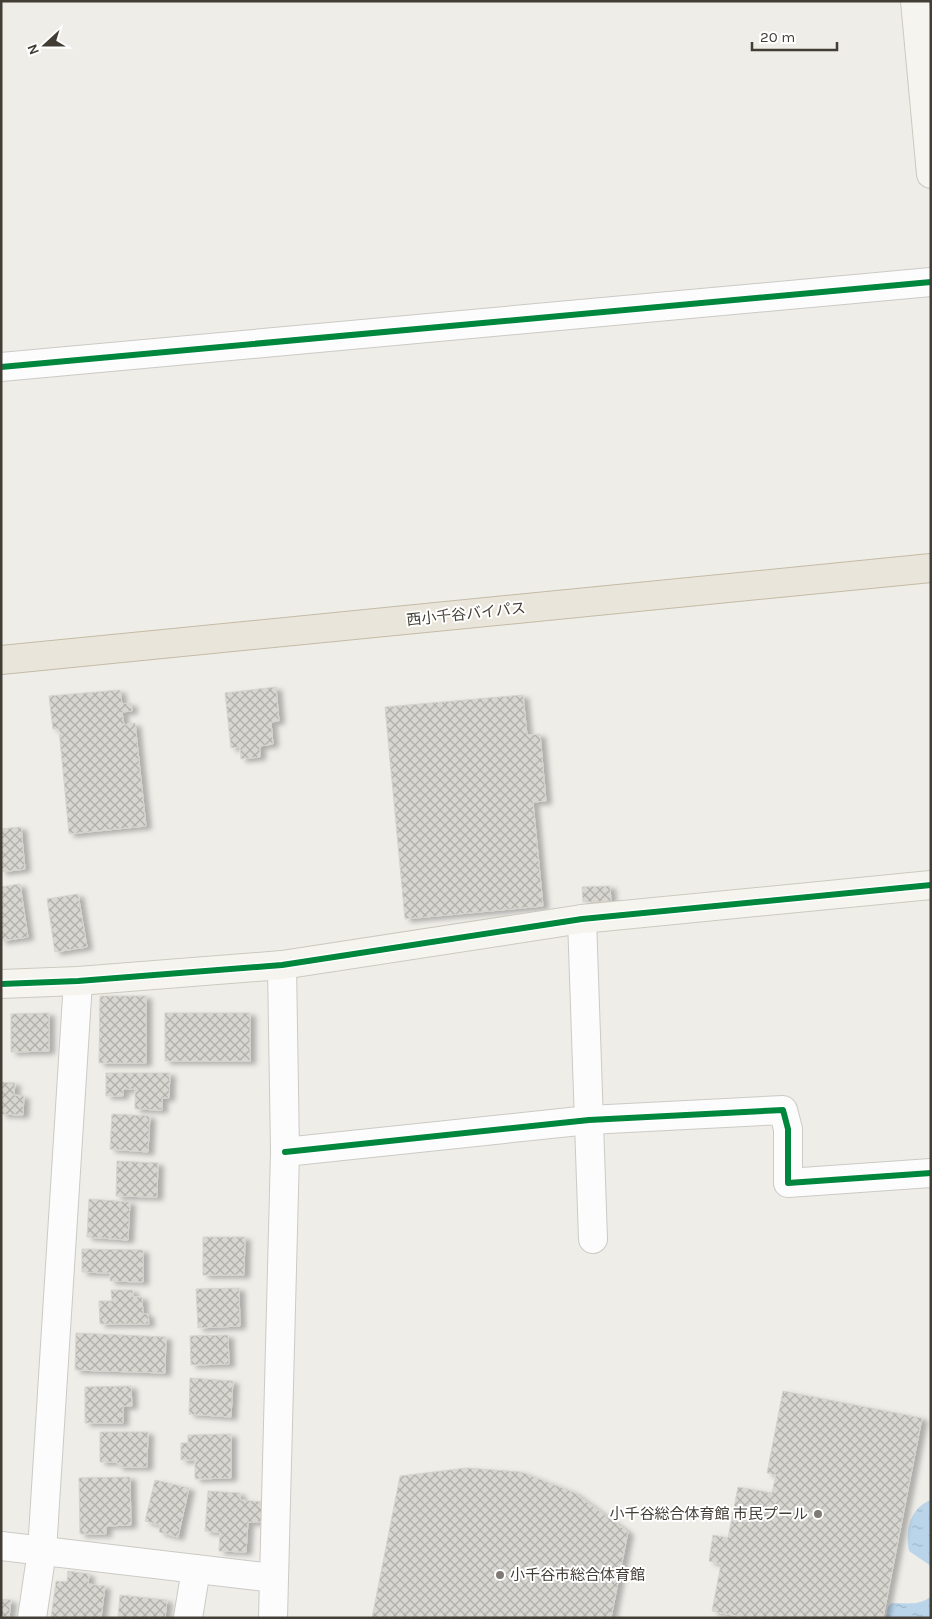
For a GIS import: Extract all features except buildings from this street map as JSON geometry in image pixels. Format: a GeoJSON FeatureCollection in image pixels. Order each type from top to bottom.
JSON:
{"type":"FeatureCollection","features":[{"type":"Feature","properties":{"kind":"highway","name":"西小千谷バイパス"},"geometry":{"type":"LineString","coordinates":[[1,660],[931,568]]}},
{"type":"Feature","properties":{"kind":"street"},"geometry":{"type":"LineString","coordinates":[[915,1],[924,39],[931,174]]}},
{"type":"Feature","properties":{"kind":"street"},"geometry":{"type":"LineString","coordinates":[[1,366],[931,282]]}},
{"type":"Feature","properties":{"kind":"street"},"geometry":{"type":"LineString","coordinates":[[1,984],[78,981],[282,965],[582,919],[931,885]]}},
{"type":"Feature","properties":{"kind":"street"},"geometry":{"type":"LineString","coordinates":[[582,919],[593,1239]]}},
{"type":"Feature","properties":{"kind":"street"},"geometry":{"type":"LineString","coordinates":[[272,1618],[285,1152],[282,965]]}},
{"type":"Feature","properties":{"kind":"street"},"geometry":{"type":"LineString","coordinates":[[32,1618],[42,1551],[78,981]]}},
{"type":"Feature","properties":{"kind":"street"},"geometry":{"type":"LineString","coordinates":[[285,1152],[589,1120],[783,1110],[788,1129],[788,1183],[931,1173]]}},
{"type":"Feature","properties":{"kind":"street"},"geometry":{"type":"LineString","coordinates":[[1,1546],[273,1578]]}},
{"type":"Feature","properties":{"kind":"street"},"geometry":{"type":"LineString","coordinates":[[188,1618],[196,1569]]}},
{"type":"Feature","properties":{"kind":"water"},"geometry":{"type":"Polygon","coordinates":[[[931,1500],[931,1566],[909,1551],[908,1529],[913,1515],[931,1500]]]}},
{"type":"Feature","properties":{"kind":"water"},"geometry":{"type":"Polygon","coordinates":[[[931,1596],[931,1618],[886,1618],[888,1607],[892,1603],[918,1603],[931,1596]]]}},
{"type":"Feature","properties":{"kind":"cycle path"},"geometry":{"type":"LineString","coordinates":[[1,367],[931,282]]}},
{"type":"Feature","properties":{"kind":"cycle path"},"geometry":{"type":"LineString","coordinates":[[1,984],[78,981],[282,965],[582,919],[931,885]]}},
{"type":"Feature","properties":{"kind":"cycle path"},"geometry":{"type":"LineString","coordinates":[[285,1152],[589,1120],[783,1110],[788,1129],[788,1183],[931,1173]]}},
{"type":"Feature","properties":{"kind":"place","name":"小千谷総合体育館 市民プール"},"geometry":{"type":"Point","coordinates":[818,1514]}},
{"type":"Feature","properties":{"kind":"place","name":"小千谷市総合体育館"},"geometry":{"type":"Point","coordinates":[500,1575]}}]}
